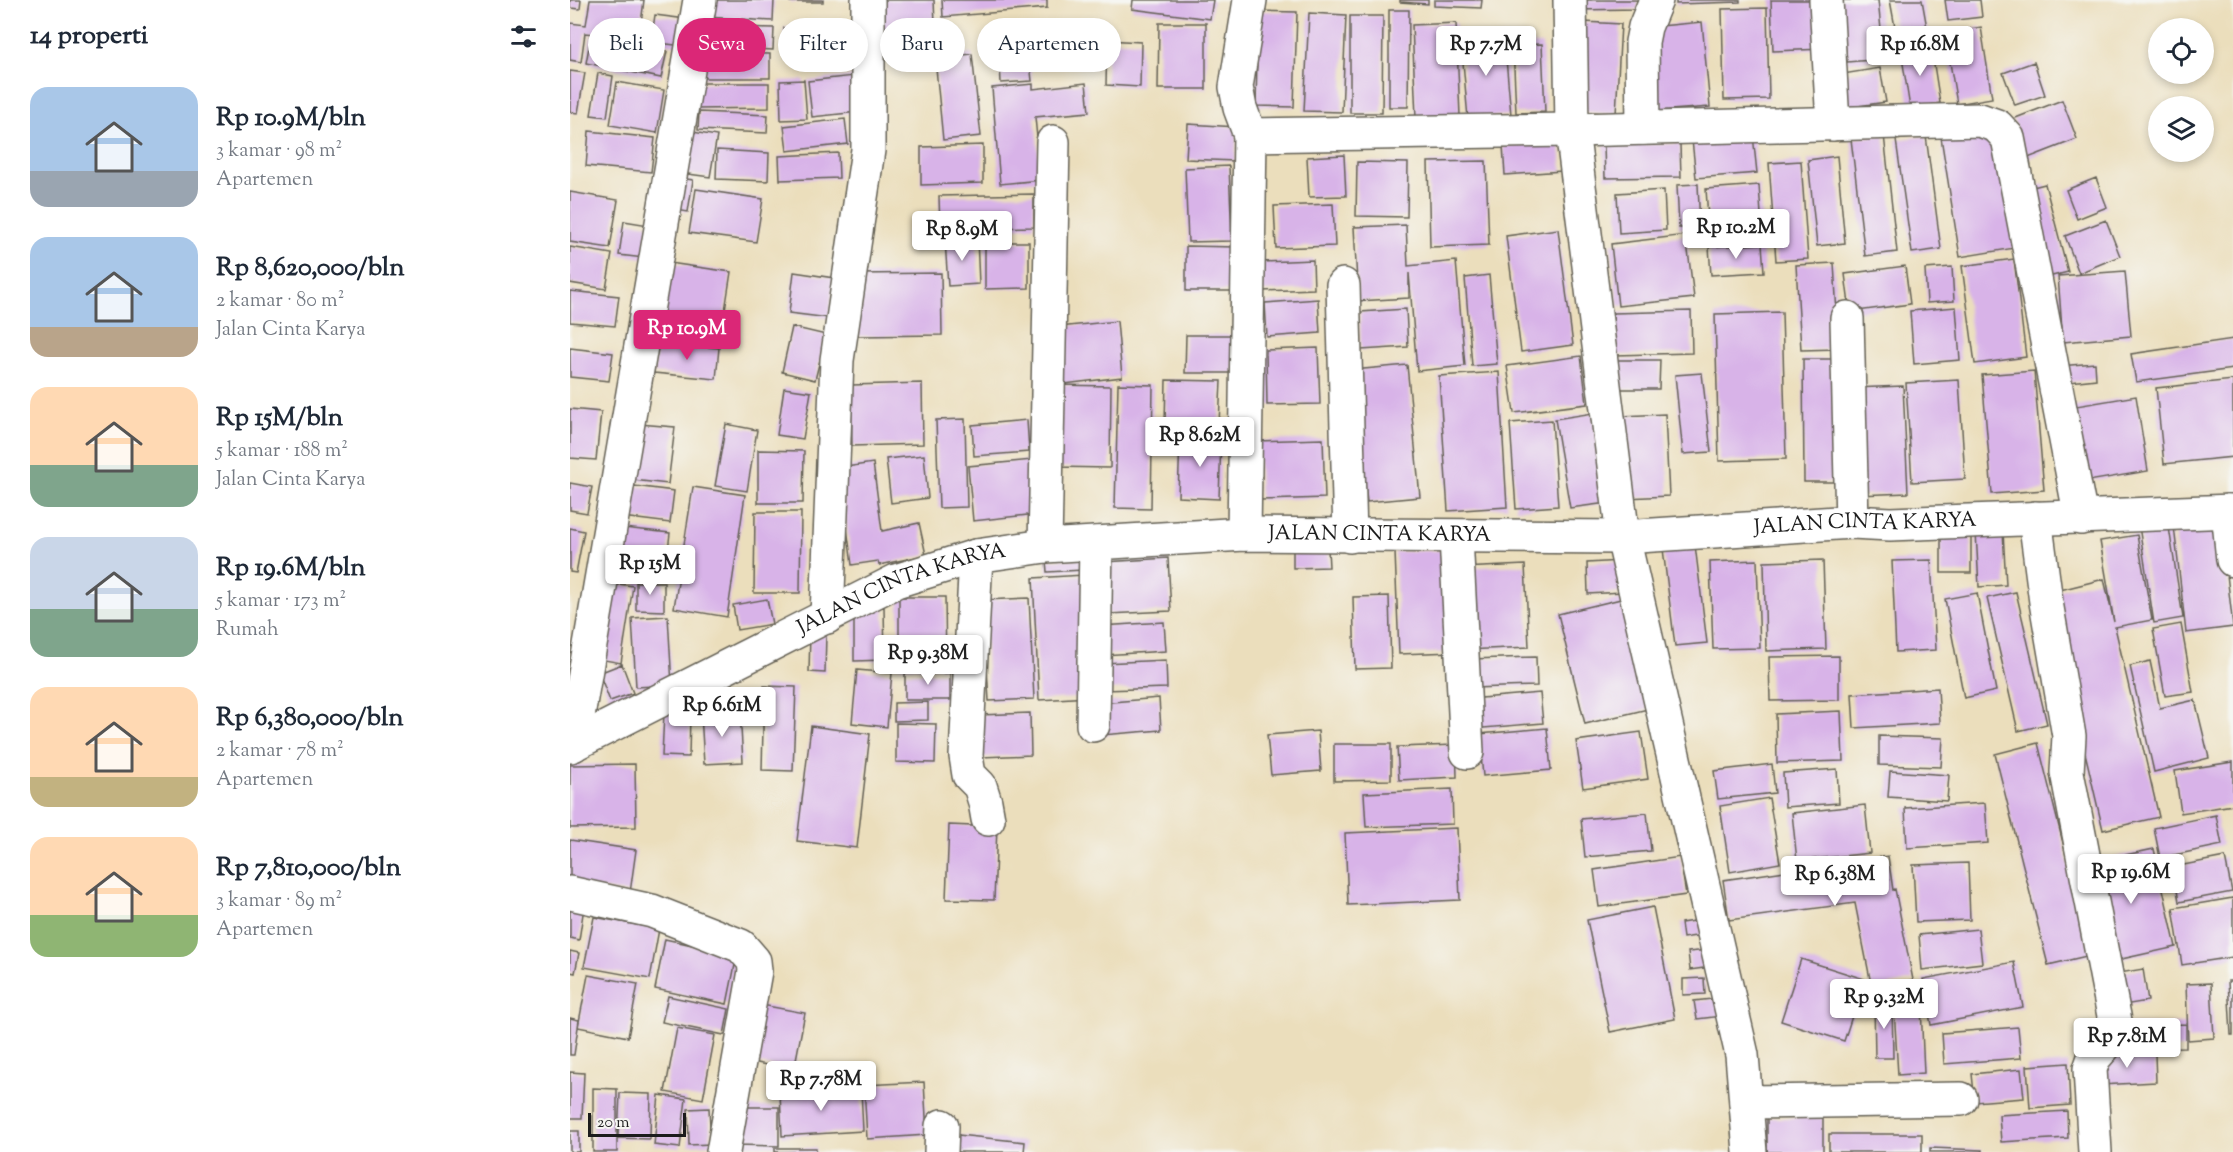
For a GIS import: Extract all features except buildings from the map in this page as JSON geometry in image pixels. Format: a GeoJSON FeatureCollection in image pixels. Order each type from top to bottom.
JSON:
{"type":"FeatureCollection","features":[{"type":"Feature","properties":{"kind":"street"},"geometry":{"type":"LineString","coordinates":[[572,746],[700,0]]}},
{"type":"Feature","properties":{"kind":"street"},"geometry":{"type":"LineString","coordinates":[[827,617],[837,360],[868,150],[868,0]]}},
{"type":"Feature","properties":{"kind":"street"},"geometry":{"type":"LineString","coordinates":[[1244,534],[1250,135],[1240,108],[1236,87],[1250,0]]}},
{"type":"Feature","properties":{"kind":"street"},"geometry":{"type":"LineString","coordinates":[[1570,0],[1572,130],[1623,537],[1742,1055],[1750,1152]]}},
{"type":"Feature","properties":{"kind":"street"},"geometry":{"type":"LineString","coordinates":[[1643,128],[1642,42],[1645,27],[1656,0]]}},
{"type":"Feature","properties":{"kind":"street"},"geometry":{"type":"LineString","coordinates":[[1826,0],[1833,124]]}},
{"type":"Feature","properties":{"kind":"street"},"geometry":{"type":"LineString","coordinates":[[1250,135],[1980,120],[1997,126],[2008,138],[2080,518]]}},
{"type":"Feature","properties":{"kind":"street"},"geometry":{"type":"LineString","coordinates":[[1045,546],[1053,142]]}},
{"type":"Feature","properties":{"kind":"street"},"geometry":{"type":"LineString","coordinates":[[1343,285],[1350,536]]}},
{"type":"Feature","properties":{"kind":"street"},"geometry":{"type":"LineString","coordinates":[[1848,318],[1852,522]]}},
{"type":"Feature","properties":{"kind":"street"},"geometry":{"type":"LineString","coordinates":[[2231,511],[2233,560]]}},
{"type":"Feature","properties":{"kind":"street","name":"JALAN CINTA KARYA"},"geometry":{"type":"LineString","coordinates":[[572,746],[896,581],[976,556],[1045,546],[1244,534],[1623,537],[1852,522],[1890,524],[2231,511]]}},
{"type":"Feature","properties":{"kind":"street"},"geometry":{"type":"LineString","coordinates":[[2035,518],[2046,602],[2069,736],[2067,772],[2115,1021],[2114,1035],[2094,1058],[2090,1069],[2095,1152]]}},
{"type":"Feature","properties":{"kind":"street"},"geometry":{"type":"LineString","coordinates":[[1456,537],[1467,752]]}},
{"type":"Feature","properties":{"kind":"street"},"geometry":{"type":"LineString","coordinates":[[1093,725],[1096,543]]}},
{"type":"Feature","properties":{"kind":"street"},"geometry":{"type":"LineString","coordinates":[[976,556],[966,756],[969,775],[980,786],[986,802],[988,819]]}},
{"type":"Feature","properties":{"kind":"street"},"geometry":{"type":"LineString","coordinates":[[570,892],[652,911],[741,946],[754,961],[726,1146],[723,1152]]}},
{"type":"Feature","properties":{"kind":"street"},"geometry":{"type":"LineString","coordinates":[[1746,1102],[1960,1099]]}}]}
